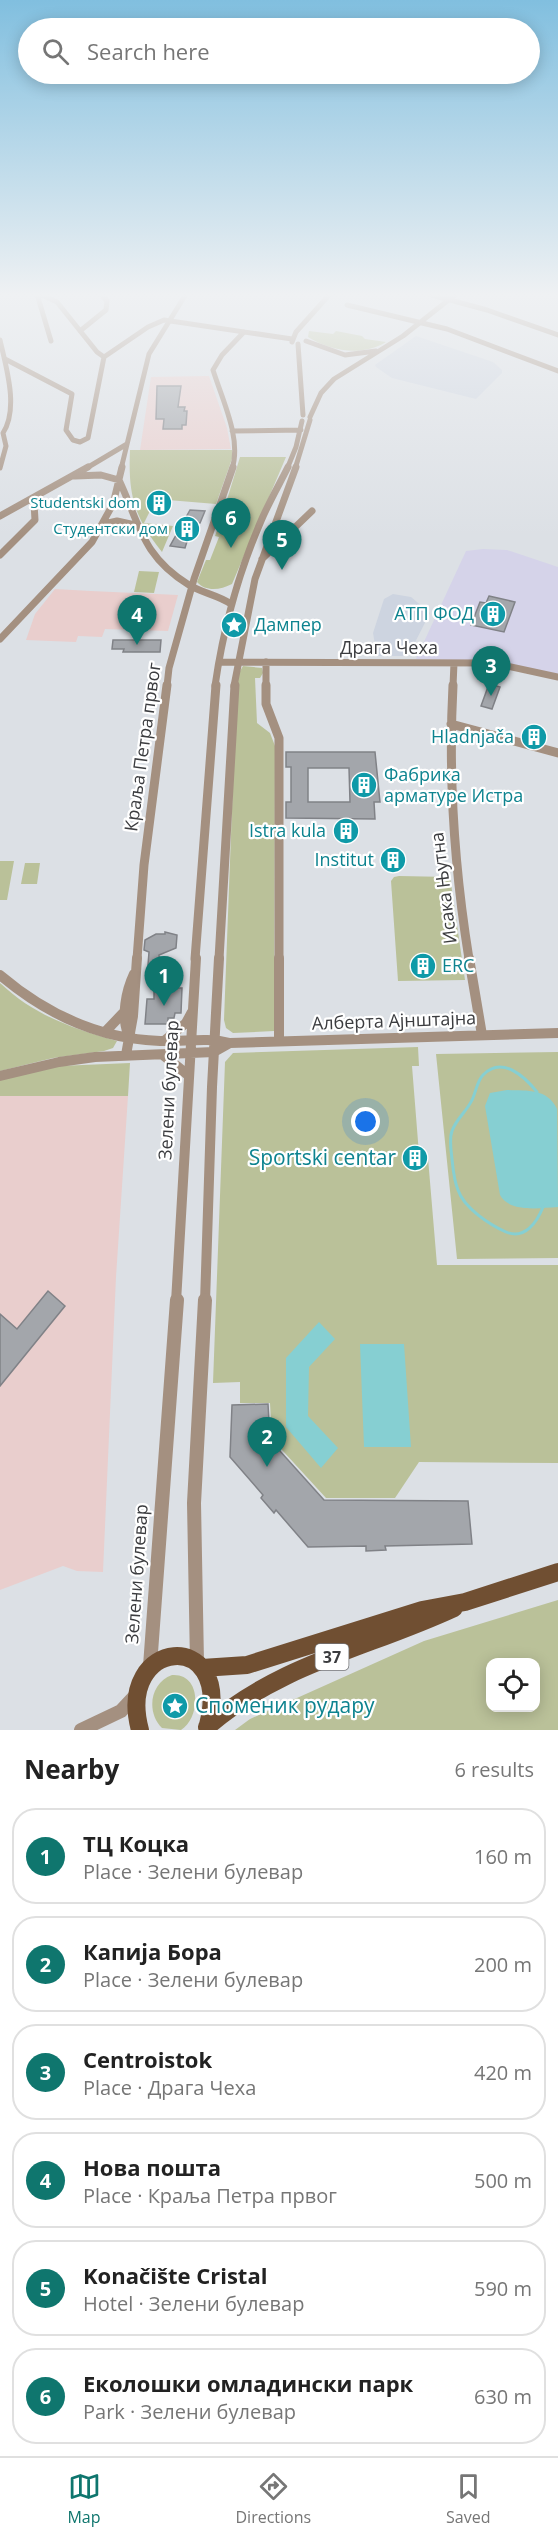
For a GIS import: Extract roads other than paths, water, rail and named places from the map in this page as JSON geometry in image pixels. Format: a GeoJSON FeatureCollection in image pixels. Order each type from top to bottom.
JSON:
{"type":"FeatureCollection","features":[{"type":"Feature","properties":{"kind":"main road","name":"37"},"geometry":{"type":"LineString","coordinates":[[199,1666],[247,1665],[422,1610],[465,1602],[558,1572]]}},
{"type":"Feature","properties":{"kind":"main road","name":"37"},"geometry":{"type":"LineString","coordinates":[[206,1728],[231,1705],[267,1683],[424,1624],[465,1602]]}},
{"type":"Feature","properties":{"kind":"main road","name":"37"},"geometry":{"type":"LineString","coordinates":[[150,1668],[161,1659],[173,1655],[185,1657],[199,1666],[208,1679],[212,1699],[206,1728]]}},
{"type":"Feature","properties":{"kind":"main road"},"geometry":{"type":"LineString","coordinates":[[140,1730],[136,1714],[138,1691],[150,1668]]}},
{"type":"Feature","properties":{"kind":"street"},"geometry":{"type":"LineString","coordinates":[[0,468],[7,443],[2,431],[9,428],[11,412],[5,375]]}},
{"type":"Feature","properties":{"kind":"street"},"geometry":{"type":"LineString","coordinates":[[35,375],[72,394],[66,430],[75,441],[85,441],[93,421],[101,375]]}},
{"type":"Feature","properties":{"kind":"street"},"geometry":{"type":"LineString","coordinates":[[0,639],[90,545],[104,524],[113,504],[144,375]]}},
{"type":"Feature","properties":{"kind":"street","name":"Краља Петра првог"},"geometry":{"type":"LineString","coordinates":[[126,1055],[136,983],[134,974],[144,865],[171,659],[197,570],[236,462],[237,452],[232,430],[214,375]]}},
{"type":"Feature","properties":{"kind":"street","name":"Зелени булевар"},"geometry":{"type":"LineString","coordinates":[[199,1666],[194,1503],[209,1229],[215,1045],[237,663],[261,560],[304,445],[305,418],[299,409],[301,407],[300,375]]}},
{"type":"Feature","properties":{"kind":"street"},"geometry":{"type":"LineString","coordinates":[[305,418],[312,399],[340,375]]}},
{"type":"Feature","properties":{"kind":"street"},"geometry":{"type":"LineString","coordinates":[[301,397],[312,399]]}},
{"type":"Feature","properties":{"kind":"street","name":"Зелени булевар"},"geometry":{"type":"LineString","coordinates":[[150,1668],[180,1253],[189,1054],[219,662],[237,584],[266,510],[298,442],[305,418]]}},
{"type":"Feature","properties":{"kind":"street"},"geometry":{"type":"LineString","coordinates":[[232,430],[301,429]]}},
{"type":"Feature","properties":{"kind":"street"},"geometry":{"type":"LineString","coordinates":[[0,516],[75,476],[105,455],[127,444]]}},
{"type":"Feature","properties":{"kind":"street"},"geometry":{"type":"LineString","coordinates":[[75,476],[101,475],[119,480]]}},
{"type":"Feature","properties":{"kind":"street"},"geometry":{"type":"LineString","coordinates":[[119,480],[135,525],[149,547],[175,574],[192,587],[208,592],[231,604]]}},
{"type":"Feature","properties":{"kind":"street"},"geometry":{"type":"LineString","coordinates":[[0,555],[35,520],[34,503],[31,500]]}},
{"type":"Feature","properties":{"kind":"street"},"geometry":{"type":"LineString","coordinates":[[261,560],[312,511]]}},
{"type":"Feature","properties":{"kind":"street"},"geometry":{"type":"LineString","coordinates":[[104,524],[117,521],[135,525]]}},
{"type":"Feature","properties":{"kind":"street"},"geometry":{"type":"LineString","coordinates":[[269,537],[276,540],[284,539]]}},
{"type":"Feature","properties":{"kind":"street"},"geometry":{"type":"LineString","coordinates":[[175,574],[197,570]]}},
{"type":"Feature","properties":{"kind":"street"},"geometry":{"type":"LineString","coordinates":[[208,592],[226,589],[237,584]]}},
{"type":"Feature","properties":{"kind":"street","name":"Драга Чеха"},"geometry":{"type":"LineString","coordinates":[[219,662],[492,663],[558,677]]}},
{"type":"Feature","properties":{"kind":"street"},"geometry":{"type":"LineString","coordinates":[[266,662],[266,704],[279,738],[279,1041]]}},
{"type":"Feature","properties":{"kind":"street","name":"Исака Њутна"},"geometry":{"type":"LineString","coordinates":[[454,663],[450,783],[457,873],[482,1035]]}},
{"type":"Feature","properties":{"kind":"street"},"geometry":{"type":"LineString","coordinates":[[451,724],[558,753]]}},
{"type":"Feature","properties":{"kind":"street","name":"Краља Петра првог"},"geometry":{"type":"LineString","coordinates":[[128,1035],[124,1028],[129,981],[134,974]]}},
{"type":"Feature","properties":{"kind":"street"},"geometry":{"type":"LineString","coordinates":[[0,975],[41,1008],[105,1032],[163,1041],[190,1040],[215,1045]]}},
{"type":"Feature","properties":{"kind":"street"},"geometry":{"type":"LineString","coordinates":[[105,1032],[126,1010]]}},
{"type":"Feature","properties":{"kind":"street"},"geometry":{"type":"LineString","coordinates":[[163,1041],[186,1023],[193,1010]]}},
{"type":"Feature","properties":{"kind":"street","name":"Алберта Ајнштајна"},"geometry":{"type":"LineString","coordinates":[[215,1045],[558,1033]]}},
{"type":"Feature","properties":{"kind":"street"},"geometry":{"type":"LineString","coordinates":[[0,1076],[58,1062],[126,1055],[189,1054],[215,1045]]}},
{"type":"Feature","properties":{"kind":"street"},"geometry":{"type":"LineString","coordinates":[[163,1055],[188,1075]]}},
{"type":"Feature","properties":{"kind":"street"},"geometry":{"type":"LineString","coordinates":[[81,1730],[121,1711],[138,1691]]}},
{"type":"Feature","properties":{"kind":"water"},"geometry":{"type":"Polygon","coordinates":[[[507,1090],[542,1094],[553,1102],[557,1109],[558,1207],[518,1207],[505,1201],[500,1195],[485,1106],[490,1093],[507,1090]]]}},
{"type":"Feature","properties":{"kind":"water"},"geometry":{"type":"Polygon","coordinates":[[[319,1322],[335,1339],[309,1367],[308,1416],[338,1448],[321,1468],[286,1427],[286,1358],[319,1322]]]}},
{"type":"Feature","properties":{"kind":"water"},"geometry":{"type":"Polygon","coordinates":[[[360,1344],[404,1344],[411,1447],[364,1447],[360,1344]]]}},
{"type":"Feature","properties":{"kind":"waterway"},"geometry":{"type":"LineString","coordinates":[[537,1092],[513,1070],[498,1067],[490,1069],[481,1077],[470,1104],[454,1127],[450,1145],[454,1175],[461,1197],[485,1220],[506,1232],[519,1234],[534,1224],[543,1207]]}},
{"type":"Feature","properties":{"kind":"place","name":"Studentski dom"},"geometry":{"type":"Point","coordinates":[159,503]}},
{"type":"Feature","properties":{"kind":"place","name":"Студентски дом"},"geometry":{"type":"Point","coordinates":[187,529]}},
{"type":"Feature","properties":{"kind":"place","name":"Еколошки омладински парк"},"geometry":{"type":"Point","coordinates":[231,548]}},
{"type":"Feature","properties":{"kind":"place","name":"Konačište Cristal"},"geometry":{"type":"Point","coordinates":[282,570]}},
{"type":"Feature","properties":{"kind":"place","name":"АТП ФОД"},"geometry":{"type":"Point","coordinates":[493,614]}},
{"type":"Feature","properties":{"kind":"place","name":"Дампер"},"geometry":{"type":"Point","coordinates":[234,625]}},
{"type":"Feature","properties":{"kind":"place","name":"Нова пошта"},"geometry":{"type":"Point","coordinates":[137,645]}},
{"type":"Feature","properties":{"kind":"place","name":"Centroistok"},"geometry":{"type":"Point","coordinates":[491,696]}},
{"type":"Feature","properties":{"kind":"place","name":"Hladnjača"},"geometry":{"type":"Point","coordinates":[534,737]}},
{"type":"Feature","properties":{"kind":"place","name":"Фабрика арматуре Истра"},"geometry":{"type":"Point","coordinates":[364,785]}},
{"type":"Feature","properties":{"kind":"place","name":"Istra kula"},"geometry":{"type":"Point","coordinates":[346,831]}},
{"type":"Feature","properties":{"kind":"place","name":"Institut"},"geometry":{"type":"Point","coordinates":[393,860]}},
{"type":"Feature","properties":{"kind":"place","name":"ERC"},"geometry":{"type":"Point","coordinates":[423,966]}},
{"type":"Feature","properties":{"kind":"place","name":"ТЦ Коцка"},"geometry":{"type":"Point","coordinates":[164,1006]}},
{"type":"Feature","properties":{"kind":"place","name":"Sportski centar"},"geometry":{"type":"Point","coordinates":[415,1158]}},
{"type":"Feature","properties":{"kind":"place","name":"Капија Бора"},"geometry":{"type":"Point","coordinates":[267,1467]}},
{"type":"Feature","properties":{"kind":"place","name":"Споменик рудару"},"geometry":{"type":"Point","coordinates":[175,1706]}}]}
